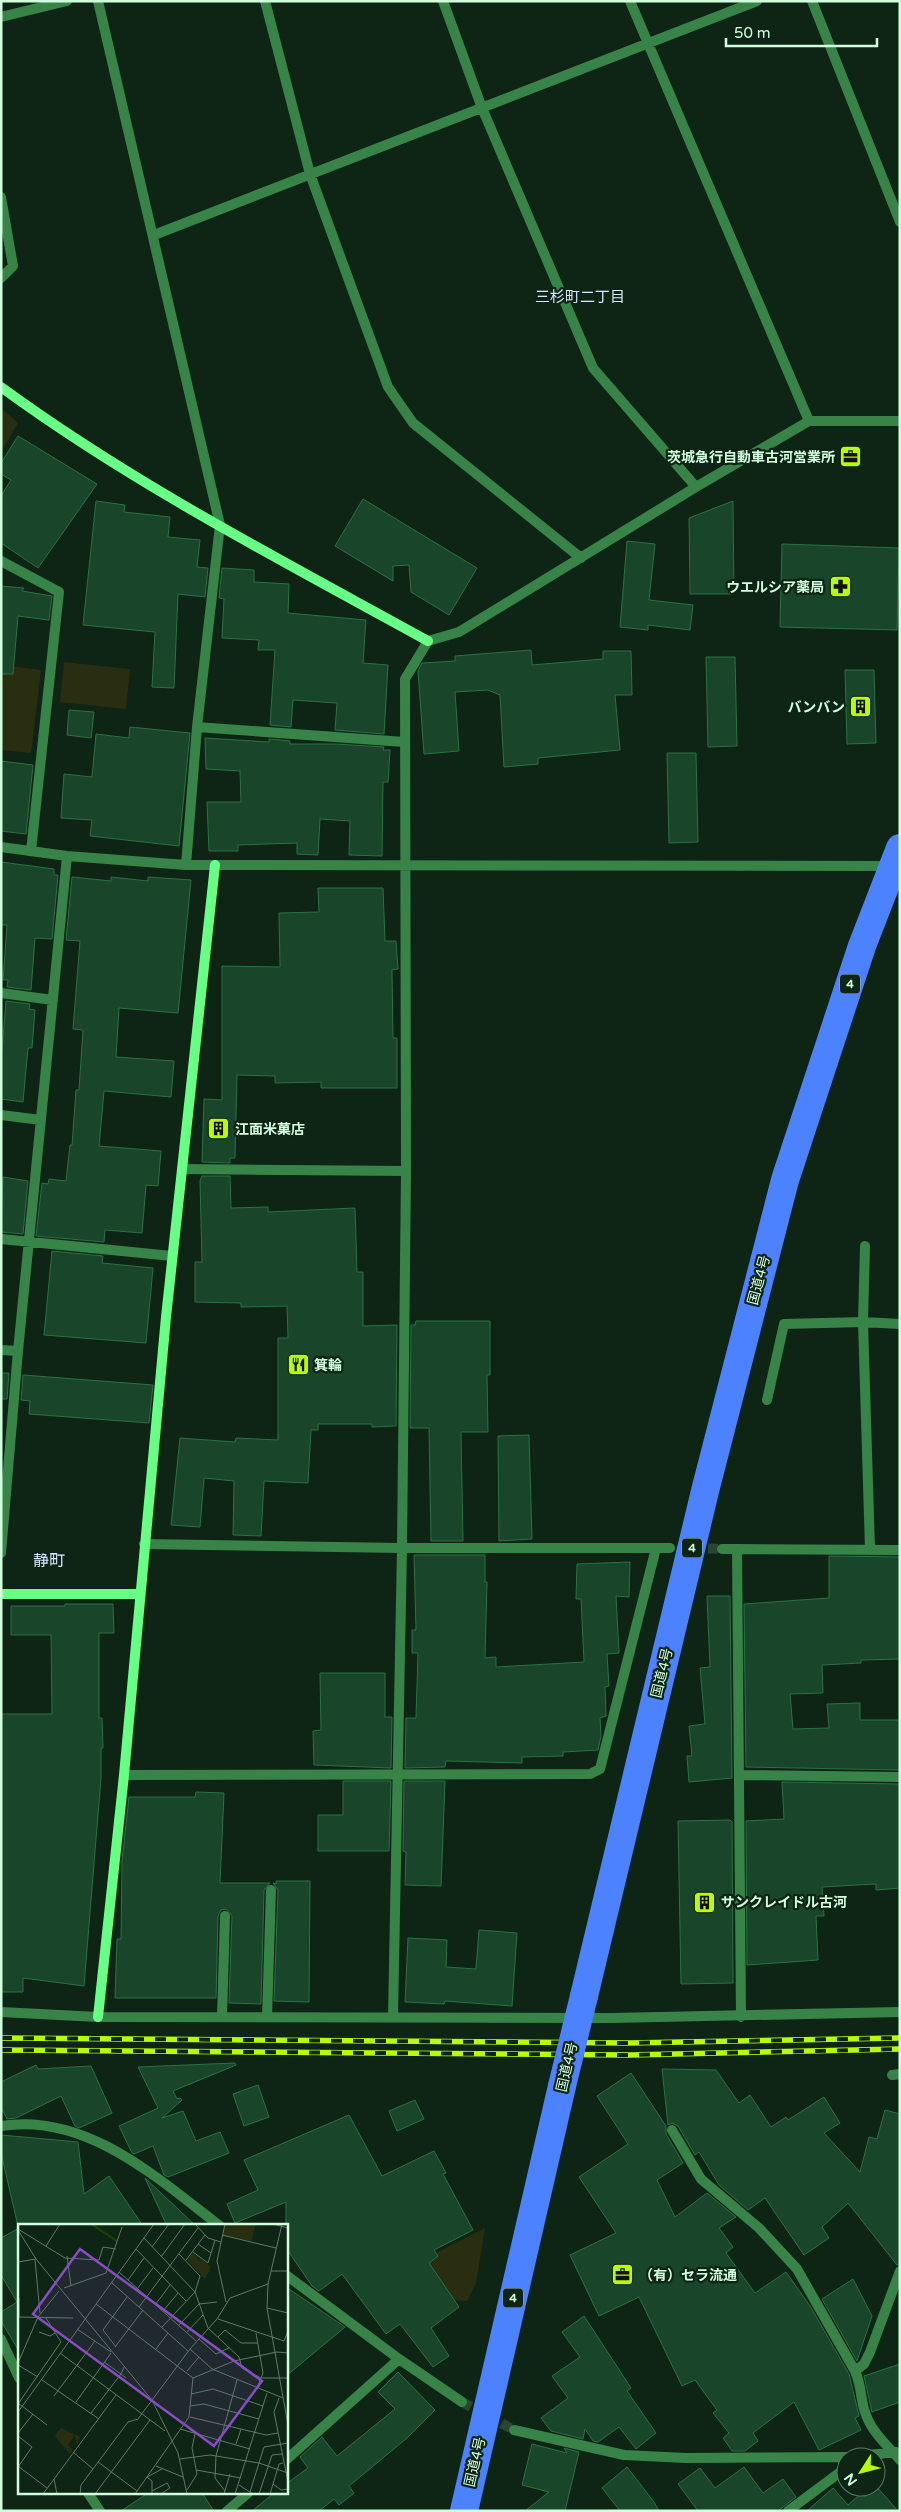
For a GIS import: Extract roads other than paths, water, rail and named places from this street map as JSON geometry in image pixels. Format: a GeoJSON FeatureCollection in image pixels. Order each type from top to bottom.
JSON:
{"type":"FeatureCollection","features":[{"type":"Feature","properties":{"kind":"highway","name":"国道4号"},"geometry":{"type":"LineString","coordinates":[[464,2511],[562,2086],[703,1501],[785,1180],[862,946],[897,860]]}},
{"type":"Feature","properties":{"kind":"street"},"geometry":{"type":"LineString","coordinates":[[1,16],[67,1]]}},
{"type":"Feature","properties":{"kind":"street"},"geometry":{"type":"LineString","coordinates":[[98,1],[220,525],[197,727],[186,865]]}},
{"type":"Feature","properties":{"kind":"street"},"geometry":{"type":"LineString","coordinates":[[265,1],[310,174],[388,387],[413,423],[581,558]]}},
{"type":"Feature","properties":{"kind":"street"},"geometry":{"type":"LineString","coordinates":[[443,1],[482,108],[593,368],[696,487]]}},
{"type":"Feature","properties":{"kind":"street"},"geometry":{"type":"LineString","coordinates":[[630,1],[809,421]]}},
{"type":"Feature","properties":{"kind":"street"},"geometry":{"type":"LineString","coordinates":[[154,235],[757,1]]}},
{"type":"Feature","properties":{"kind":"street"},"geometry":{"type":"LineString","coordinates":[[812,1],[900,222]]}},
{"type":"Feature","properties":{"kind":"street"},"geometry":{"type":"LineString","coordinates":[[1,197],[13,266],[1,278]]}},
{"type":"Feature","properties":{"kind":"street"},"geometry":{"type":"LineString","coordinates":[[1,387],[60,430],[135,477],[428,641]]}},
{"type":"Feature","properties":{"kind":"street"},"geometry":{"type":"LineString","coordinates":[[393,2017],[402,1548],[406,1171],[405,679],[428,641],[460,632],[696,487],[809,421],[900,421]]}},
{"type":"Feature","properties":{"kind":"street"},"geometry":{"type":"LineString","coordinates":[[1,561],[60,592],[31,851]]}},
{"type":"Feature","properties":{"kind":"street"},"geometry":{"type":"LineString","coordinates":[[197,727],[404,742]]}},
{"type":"Feature","properties":{"kind":"street"},"geometry":{"type":"LineString","coordinates":[[1,847],[67,856],[186,865],[406,867],[897,860]]}},
{"type":"Feature","properties":{"kind":"street"},"geometry":{"type":"LineString","coordinates":[[1,1553],[5,1468],[30,1242],[67,856]]}},
{"type":"Feature","properties":{"kind":"street"},"geometry":{"type":"LineString","coordinates":[[98,2017],[124,1775],[172,1256],[215,865]]}},
{"type":"Feature","properties":{"kind":"street"},"geometry":{"type":"LineString","coordinates":[[1,993],[53,1000]]}},
{"type":"Feature","properties":{"kind":"street"},"geometry":{"type":"LineString","coordinates":[[1,1115],[41,1120]]}},
{"type":"Feature","properties":{"kind":"street"},"geometry":{"type":"LineString","coordinates":[[182,1169],[406,1171]]}},
{"type":"Feature","properties":{"kind":"street"},"geometry":{"type":"LineString","coordinates":[[1,1239],[172,1256]]}},
{"type":"Feature","properties":{"kind":"street"},"geometry":{"type":"LineString","coordinates":[[865,1246],[863,1322],[870,1549]]}},
{"type":"Feature","properties":{"kind":"street"},"geometry":{"type":"LineString","coordinates":[[768,1400],[784,1324],[863,1322],[900,1324]]}},
{"type":"Feature","properties":{"kind":"street"},"geometry":{"type":"LineString","coordinates":[[1,1350],[18,1351]]}},
{"type":"Feature","properties":{"kind":"street"},"geometry":{"type":"LineString","coordinates":[[144,1544],[402,1548],[670,1548]]}},
{"type":"Feature","properties":{"kind":"street"},"geometry":{"type":"LineString","coordinates":[[124,1775],[590,1774],[600,1769],[656,1548]]}},
{"type":"Feature","properties":{"kind":"street"},"geometry":{"type":"LineString","coordinates":[[722,1549],[900,1550]]}},
{"type":"Feature","properties":{"kind":"street"},"geometry":{"type":"LineString","coordinates":[[737,1549],[741,2017]]}},
{"type":"Feature","properties":{"kind":"street"},"geometry":{"type":"LineString","coordinates":[[1,1594],[140,1594]]}},
{"type":"Feature","properties":{"kind":"street"},"geometry":{"type":"LineString","coordinates":[[739,1775],[900,1776]]}},
{"type":"Feature","properties":{"kind":"street"},"geometry":{"type":"LineString","coordinates":[[267,2017],[271,1890]]}},
{"type":"Feature","properties":{"kind":"street"},"geometry":{"type":"LineString","coordinates":[[222,2017],[224,1916]]}},
{"type":"Feature","properties":{"kind":"street"},"geometry":{"type":"LineString","coordinates":[[1,2012],[98,2017],[741,2017],[900,2012]]}},
{"type":"Feature","properties":{"kind":"street"},"geometry":{"type":"LineString","coordinates":[[1,2126],[21,2122],[43,2124],[108,2145],[217,2224]]}},
{"type":"Feature","properties":{"kind":"street"},"geometry":{"type":"LineString","coordinates":[[672,2130],[702,2179],[759,2228],[797,2270],[855,2372],[862,2387],[864,2410],[873,2429],[881,2442],[898,2455]]}},
{"type":"Feature","properties":{"kind":"street"},"geometry":{"type":"LineString","coordinates":[[855,2372],[864,2364],[870,2352],[900,2271]]}},
{"type":"Feature","properties":{"kind":"street"},"geometry":{"type":"LineString","coordinates":[[288,2276],[462,2402]]}},
{"type":"Feature","properties":{"kind":"street"},"geometry":{"type":"LineString","coordinates":[[1,2339],[18,2376]]}},
{"type":"Feature","properties":{"kind":"street"},"geometry":{"type":"LineString","coordinates":[[288,2458],[400,2359]]}},
{"type":"Feature","properties":{"kind":"street"},"geometry":{"type":"LineString","coordinates":[[514,2430],[624,2455],[686,2458],[836,2457]]}},
{"type":"Feature","properties":{"kind":"street"},"geometry":{"type":"LineString","coordinates":[[788,2511],[836,2475]]}},
{"type":"Feature","properties":{"kind":"street"},"geometry":{"type":"LineString","coordinates":[[89,2494],[100,2511]]}},
{"type":"Feature","properties":{"kind":"street"},"geometry":{"type":"LineString","coordinates":[[227,2511],[247,2494]]}},
{"type":"Feature","properties":{"kind":"tunnel"},"geometry":{"type":"LineString","coordinates":[[693,1548],[722,1549]]}},
{"type":"Feature","properties":{"kind":"tunnel"},"geometry":{"type":"LineString","coordinates":[[462,2402],[514,2430]]}},
{"type":"Feature","properties":{"kind":"railway"},"geometry":{"type":"LineString","coordinates":[[1,2038],[629,2043],[900,2038]]}},
{"type":"Feature","properties":{"kind":"railway"},"geometry":{"type":"LineString","coordinates":[[1,2050],[630,2055],[900,2049]]}},
{"type":"Feature","properties":{"kind":"place","name":"茨城急行自動車古河営業所"},"geometry":{"type":"Point","coordinates":[851,457]}},
{"type":"Feature","properties":{"kind":"place","name":"ウエルシア薬局"},"geometry":{"type":"Point","coordinates":[840,587]}},
{"type":"Feature","properties":{"kind":"place","name":"バンバン"},"geometry":{"type":"Point","coordinates":[861,707]}},
{"type":"Feature","properties":{"kind":"place","name":"江面米菓店"},"geometry":{"type":"Point","coordinates":[219,1129]}},
{"type":"Feature","properties":{"kind":"place","name":"箕輪"},"geometry":{"type":"Point","coordinates":[298,1365]}},
{"type":"Feature","properties":{"kind":"place","name":"サンクレイドル古河"},"geometry":{"type":"Point","coordinates":[705,1902]}},
{"type":"Feature","properties":{"kind":"place","name":"（有）セラ流通"},"geometry":{"type":"Point","coordinates":[623,2275]}},
{"type":"Feature","properties":{"kind":"district","name":"三杉町二丁目"},"geometry":{"type":"Point","coordinates":[580,297]}},
{"type":"Feature","properties":{"kind":"district","name":"静町"},"geometry":{"type":"Point","coordinates":[49,1561]}}]}
